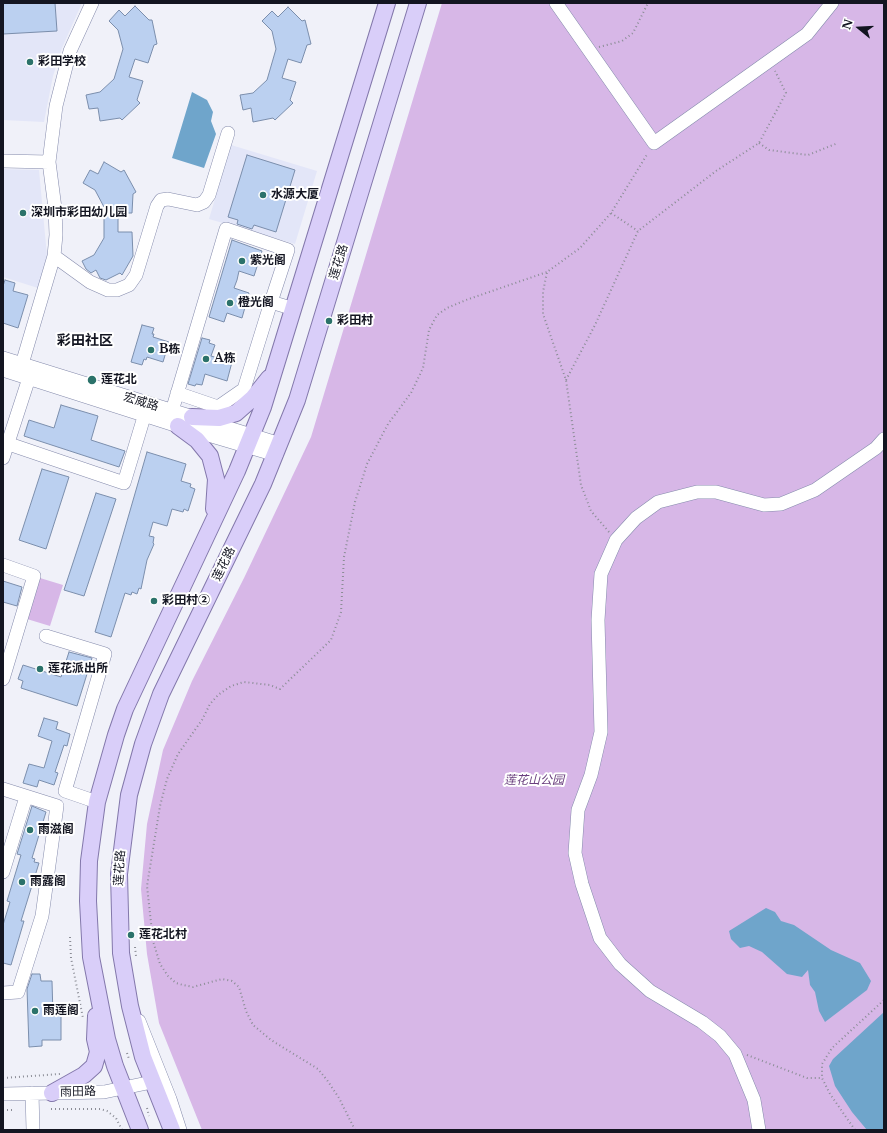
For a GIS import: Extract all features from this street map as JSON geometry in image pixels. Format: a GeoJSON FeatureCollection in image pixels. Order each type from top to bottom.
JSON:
{"type":"FeatureCollection","features":[{"type":"Feature","properties":{"kind":"main road"},"geometry":{"type":"LineString","coordinates":[[140,1130],[123,1088],[107,1039],[98,1000],[91,957],[88,901],[89,861],[97,802],[125,709],[250,441],[275,371],[387,3]]}},
{"type":"Feature","properties":{"kind":"main road","name":"莲花路"},"geometry":{"type":"LineString","coordinates":[[172,1130],[152,1082],[130,1006],[121,953],[119,880],[125,821],[136,769],[145,737],[162,694],[278,450],[297,400],[418,3]]}},
{"type":"Feature","properties":{"kind":"main road"},"geometry":{"type":"LineString","coordinates":[[192,417],[219,418],[236,413],[253,398],[275,371]]}},
{"type":"Feature","properties":{"kind":"main road"},"geometry":{"type":"LineString","coordinates":[[175,419],[210,456],[214,467],[216,494],[213,520]]}},
{"type":"Feature","properties":{"kind":"main road"},"geometry":{"type":"LineString","coordinates":[[52,1093],[84,1075],[94,1066],[98,1052],[95,1039],[98,1000]]}},
{"type":"Feature","properties":{"kind":"street"},"geometry":{"type":"LineString","coordinates":[[22,364],[54,256],[56,235],[55,208],[49,162],[54,113],[62,78],[73,44],[92,3]]}},
{"type":"Feature","properties":{"kind":"street"},"geometry":{"type":"LineString","coordinates":[[556,3],[654,143],[807,34],[832,3]]}},
{"type":"Feature","properties":{"kind":"street"},"geometry":{"type":"LineString","coordinates":[[54,256],[90,282],[108,290],[117,290],[129,285],[136,275],[157,206],[161,200],[168,199],[197,205],[204,202],[209,195],[228,133]]}},
{"type":"Feature","properties":{"kind":"street"},"geometry":{"type":"LineString","coordinates":[[3,161],[49,162]]}},
{"type":"Feature","properties":{"kind":"street"},"geometry":{"type":"LineString","coordinates":[[175,419],[177,394],[226,229],[288,250],[244,389],[218,407],[177,394]]}},
{"type":"Feature","properties":{"kind":"street"},"geometry":{"type":"LineString","coordinates":[[271,302],[294,309]]}},
{"type":"Feature","properties":{"kind":"street","name":"宏威路"},"geometry":{"type":"LineString","coordinates":[[3,358],[146,410]]}},
{"type":"Feature","properties":{"kind":"street","name":"宏威路"},"geometry":{"type":"LineString","coordinates":[[3,370],[146,410],[278,450]]}},
{"type":"Feature","properties":{"kind":"street"},"geometry":{"type":"LineString","coordinates":[[3,458],[5,442],[29,378]]}},
{"type":"Feature","properties":{"kind":"street"},"geometry":{"type":"LineString","coordinates":[[5,442],[124,483],[146,410]]}},
{"type":"Feature","properties":{"kind":"street","name":"宏威路"},"geometry":{"type":"LineString","coordinates":[[175,419],[192,417],[250,441]]}},
{"type":"Feature","properties":{"kind":"street"},"geometry":{"type":"LineString","coordinates":[[759,1130],[754,1100],[736,1054],[720,1036],[702,1022],[650,991],[620,964],[600,938],[582,884],[575,853],[578,810],[591,775],[601,732],[598,620],[601,574],[616,540],[636,518],[658,502],[697,492],[716,492],[764,505],[780,504],[815,490],[876,448],[884,439]]}},
{"type":"Feature","properties":{"kind":"street"},"geometry":{"type":"LineString","coordinates":[[3,566],[34,576],[3,679]]}},
{"type":"Feature","properties":{"kind":"street"},"geometry":{"type":"LineString","coordinates":[[46,636],[106,654],[65,791],[97,802]]}},
{"type":"Feature","properties":{"kind":"street"},"geometry":{"type":"LineString","coordinates":[[3,789],[57,806],[42,916],[18,992],[3,993]]}},
{"type":"Feature","properties":{"kind":"street"},"geometry":{"type":"LineString","coordinates":[[3,872],[26,797]]}},
{"type":"Feature","properties":{"kind":"street"},"geometry":{"type":"LineString","coordinates":[[130,1006],[148,1042],[180,1130]]}},
{"type":"Feature","properties":{"kind":"street","name":"雨田路"},"geometry":{"type":"LineString","coordinates":[[3,1094],[104,1092],[152,1082]]}},
{"type":"Feature","properties":{"kind":"street"},"geometry":{"type":"LineString","coordinates":[[32,1093],[33,1130]]}},
{"type":"Feature","properties":{"kind":"path"},"geometry":{"type":"LineString","coordinates":[[588,49],[622,40],[633,33],[648,3]]}},
{"type":"Feature","properties":{"kind":"path"},"geometry":{"type":"LineString","coordinates":[[566,380],[594,325],[638,231],[716,171],[759,143],[786,93],[770,60]]}},
{"type":"Feature","properties":{"kind":"path"},"geometry":{"type":"LineString","coordinates":[[355,1130],[339,1098],[318,1069],[271,1040],[253,1025],[246,1011],[243,996],[236,984],[232,981],[222,979],[193,987],[183,985],[176,983],[168,976],[160,964],[153,941],[147,886],[160,806],[167,779],[178,754],[202,720],[210,704],[218,695],[231,686],[244,682],[270,685],[280,689],[331,640],[341,612],[344,557],[355,502],[367,464],[388,424],[411,394],[423,368],[430,330],[437,315],[447,308],[466,300],[548,272],[580,248],[612,213],[654,143]]}},
{"type":"Feature","properties":{"kind":"path"},"geometry":{"type":"LineString","coordinates":[[759,143],[769,150],[808,155],[838,143]]}},
{"type":"Feature","properties":{"kind":"path"},"geometry":{"type":"LineString","coordinates":[[612,213],[638,231]]}},
{"type":"Feature","properties":{"kind":"path"},"geometry":{"type":"LineString","coordinates":[[548,272],[543,292],[543,314],[566,380],[581,485],[591,512],[616,540]]}},
{"type":"Feature","properties":{"kind":"path"},"geometry":{"type":"LineString","coordinates":[[70,937],[71,958],[84,1023]]}},
{"type":"Feature","properties":{"kind":"path"},"geometry":{"type":"LineString","coordinates":[[134,944],[136,959]]}},
{"type":"Feature","properties":{"kind":"path"},"geometry":{"type":"LineString","coordinates":[[855,1130],[830,1094],[822,1078],[822,1064],[825,1056],[884,1000]]}},
{"type":"Feature","properties":{"kind":"path"},"geometry":{"type":"LineString","coordinates":[[127,1053],[129,1059]]}},
{"type":"Feature","properties":{"kind":"path"},"geometry":{"type":"LineString","coordinates":[[736,1054],[747,1056],[806,1078],[822,1078]]}},
{"type":"Feature","properties":{"kind":"path"},"geometry":{"type":"LineString","coordinates":[[3,1078],[66,1074]]}},
{"type":"Feature","properties":{"kind":"path"},"geometry":{"type":"LineString","coordinates":[[51,1109],[100,1108],[116,1118],[122,1130]]}},
{"type":"Feature","properties":{"kind":"path"},"geometry":{"type":"LineString","coordinates":[[146,1108],[149,1116]]}},
{"type":"Feature","properties":{"kind":"path"},"geometry":{"type":"LineString","coordinates":[[3,1110],[16,1110]]}},
{"type":"Feature","properties":{"kind":"shaded area","name":"彩田学校"},"geometry":{"type":"Polygon","coordinates":[[[3,3],[82,3],[62,48],[53,76],[44,122],[3,120],[3,3]]]}},
{"type":"Feature","properties":{"kind":"shaded area","name":"水源大厦"},"geometry":{"type":"Polygon","coordinates":[[[231,145],[317,171],[295,244],[209,219],[231,145]]]}},
{"type":"Feature","properties":{"kind":"shaded area","name":"深圳市彩田幼儿园"},"geometry":{"type":"Polygon","coordinates":[[[3,169],[39,170],[47,256],[38,288],[3,277],[3,169]]]}},
{"type":"Feature","properties":{"kind":"green space","name":"莲花山公园"},"geometry":{"type":"Polygon","coordinates":[[[442,3],[884,3],[884,1130],[202,1130],[159,1023],[147,954],[141,889],[147,824],[163,750],[192,681],[244,578],[311,437],[442,3]]]}},
{"type":"Feature","properties":{"kind":"green space"},"geometry":{"type":"Polygon","coordinates":[[[40,578],[63,585],[50,626],[27,619],[40,578]]]}},
{"type":"Feature","properties":{"kind":"water"},"geometry":{"type":"Polygon","coordinates":[[[192,92],[207,100],[213,112],[211,121],[216,134],[204,168],[172,158],[192,92]]]}},
{"type":"Feature","properties":{"kind":"water"},"geometry":{"type":"Polygon","coordinates":[[[766,908],[775,912],[781,921],[794,925],[831,950],[860,963],[871,981],[867,990],[825,1022],[819,1011],[815,992],[810,985],[808,970],[802,977],[787,974],[762,952],[749,946],[740,948],[731,939],[729,931],[766,908]]]}},
{"type":"Feature","properties":{"kind":"water"},"geometry":{"type":"Polygon","coordinates":[[[884,1012],[884,1130],[867,1130],[852,1112],[835,1086],[829,1066],[833,1059],[884,1012]]]}},
{"type":"Feature","properties":{"kind":"building"},"geometry":{"type":"Polygon","coordinates":[[[3,3],[55,3],[57,31],[3,34],[3,3]]]}},
{"type":"Feature","properties":{"kind":"building"},"geometry":{"type":"Polygon","coordinates":[[[135,6],[149,20],[152,20],[157,44],[154,45],[148,63],[135,59],[129,77],[143,81],[137,100],[140,103],[122,120],[120,118],[100,121],[98,108],[89,109],[86,95],[100,92],[114,79],[123,49],[118,30],[109,21],[119,10],[125,16],[135,6]]]}},
{"type":"Feature","properties":{"kind":"building"},"geometry":{"type":"Polygon","coordinates":[[[288,7],[302,21],[305,20],[311,44],[307,45],[301,63],[288,59],[282,78],[296,82],[290,100],[293,103],[275,120],[273,118],[253,122],[251,108],[243,110],[240,95],[253,93],[267,80],[276,49],[272,31],[262,21],[272,11],[278,17],[288,7]]]}},
{"type":"Feature","properties":{"kind":"building","name":"水源大厦"},"geometry":{"type":"Polygon","coordinates":[[[247,155],[295,170],[276,232],[254,225],[252,229],[237,224],[238,220],[228,217],[247,155]]]}},
{"type":"Feature","properties":{"kind":"building"},"geometry":{"type":"Polygon","coordinates":[[[104,162],[121,172],[124,170],[136,192],[133,194],[132,213],[118,213],[118,232],[132,232],[133,256],[122,275],[120,273],[106,280],[100,278],[96,270],[91,273],[86,269],[82,261],[94,255],[104,238],[104,207],[95,190],[83,183],[90,170],[98,174],[104,162]]]}},
{"type":"Feature","properties":{"kind":"building"},"geometry":{"type":"Polygon","coordinates":[[[232,240],[262,251],[254,276],[239,271],[234,288],[249,293],[242,318],[227,313],[224,322],[209,317],[232,240]]]}},
{"type":"Feature","properties":{"kind":"building"},"geometry":{"type":"Polygon","coordinates":[[[5,280],[15,283],[13,291],[28,295],[18,328],[3,323],[3,286],[5,280]]]}},
{"type":"Feature","properties":{"kind":"building","name":"B栋"},"geometry":{"type":"Polygon","coordinates":[[[142,325],[154,328],[152,334],[154,334],[153,337],[169,342],[163,362],[147,357],[146,360],[144,359],[142,365],[131,362],[142,325]]]}},
{"type":"Feature","properties":{"kind":"building","name":"A栋"},"geometry":{"type":"Polygon","coordinates":[[[202,338],[210,340],[209,343],[215,345],[211,356],[232,362],[227,381],[205,374],[202,385],[196,384],[195,386],[188,384],[202,338]]]}},
{"type":"Feature","properties":{"kind":"building"},"geometry":{"type":"Polygon","coordinates":[[[61,405],[98,416],[91,440],[125,451],[119,467],[24,436],[29,420],[54,428],[61,405]]]}},
{"type":"Feature","properties":{"kind":"building"},"geometry":{"type":"Polygon","coordinates":[[[147,452],[186,464],[181,481],[191,484],[190,487],[195,489],[188,511],[184,509],[183,512],[172,509],[167,526],[153,522],[149,536],[154,537],[154,544],[147,560],[141,589],[139,588],[137,594],[132,592],[131,595],[125,593],[111,637],[95,632],[147,452]]]}},
{"type":"Feature","properties":{"kind":"building"},"geometry":{"type":"Polygon","coordinates":[[[42,469],[69,477],[46,549],[19,540],[42,469]]]}},
{"type":"Feature","properties":{"kind":"building"},"geometry":{"type":"Polygon","coordinates":[[[96,493],[116,499],[84,596],[64,590],[96,493]]]}},
{"type":"Feature","properties":{"kind":"building"},"geometry":{"type":"Polygon","coordinates":[[[3,581],[22,587],[17,606],[3,602],[3,581]]]}},
{"type":"Feature","properties":{"kind":"building"},"geometry":{"type":"Polygon","coordinates":[[[69,652],[92,658],[77,706],[21,688],[23,681],[18,679],[23,665],[61,677],[69,652]]]}},
{"type":"Feature","properties":{"kind":"building"},"geometry":{"type":"Polygon","coordinates":[[[44,718],[58,722],[56,729],[70,734],[67,746],[64,745],[55,772],[58,773],[54,785],[39,780],[37,787],[23,783],[29,764],[44,768],[52,741],[38,736],[44,718]]]}},
{"type":"Feature","properties":{"kind":"building"},"geometry":{"type":"Polygon","coordinates":[[[32,806],[46,812],[32,858],[35,859],[34,862],[39,863],[21,921],[24,921],[11,965],[3,963],[3,925],[10,902],[7,901],[21,855],[17,854],[32,806]]]}},
{"type":"Feature","properties":{"kind":"building","name":"雨莲阁"},"geometry":{"type":"Polygon","coordinates":[[[32,974],[40,974],[41,981],[52,981],[53,1016],[61,1015],[61,1040],[42,1040],[42,1046],[29,1047],[27,989],[32,974]]]}},
{"type":"Feature","properties":{"kind":"place","name":"彩田学校"},"geometry":{"type":"Point","coordinates":[30,62]}},
{"type":"Feature","properties":{"kind":"place","name":"水源大厦"},"geometry":{"type":"Point","coordinates":[263,195]}},
{"type":"Feature","properties":{"kind":"place","name":"深圳市彩田幼儿园"},"geometry":{"type":"Point","coordinates":[23,213]}},
{"type":"Feature","properties":{"kind":"place","name":"紫光阁"},"geometry":{"type":"Point","coordinates":[242,261]}},
{"type":"Feature","properties":{"kind":"place","name":"橙光阁"},"geometry":{"type":"Point","coordinates":[230,303]}},
{"type":"Feature","properties":{"kind":"place","name":"彩田村"},"geometry":{"type":"Point","coordinates":[329,321]}},
{"type":"Feature","properties":{"kind":"place","name":"B栋"},"geometry":{"type":"Point","coordinates":[151,350]}},
{"type":"Feature","properties":{"kind":"place","name":"A栋"},"geometry":{"type":"Point","coordinates":[206,359]}},
{"type":"Feature","properties":{"kind":"place","name":"莲花北"},"geometry":{"type":"Point","coordinates":[92,380]}},
{"type":"Feature","properties":{"kind":"place","name":"彩田村②"},"geometry":{"type":"Point","coordinates":[154,601]}},
{"type":"Feature","properties":{"kind":"place","name":"莲花派出所"},"geometry":{"type":"Point","coordinates":[40,669]}},
{"type":"Feature","properties":{"kind":"place","name":"雨滋阁"},"geometry":{"type":"Point","coordinates":[30,830]}},
{"type":"Feature","properties":{"kind":"place","name":"雨露阁"},"geometry":{"type":"Point","coordinates":[22,882]}},
{"type":"Feature","properties":{"kind":"place","name":"莲花北村"},"geometry":{"type":"Point","coordinates":[131,935]}},
{"type":"Feature","properties":{"kind":"place","name":"雨莲阁"},"geometry":{"type":"Point","coordinates":[35,1011]}},
{"type":"Feature","properties":{"kind":"district","name":"彩田社区"},"geometry":{"type":"Point","coordinates":[85,341]}}]}
